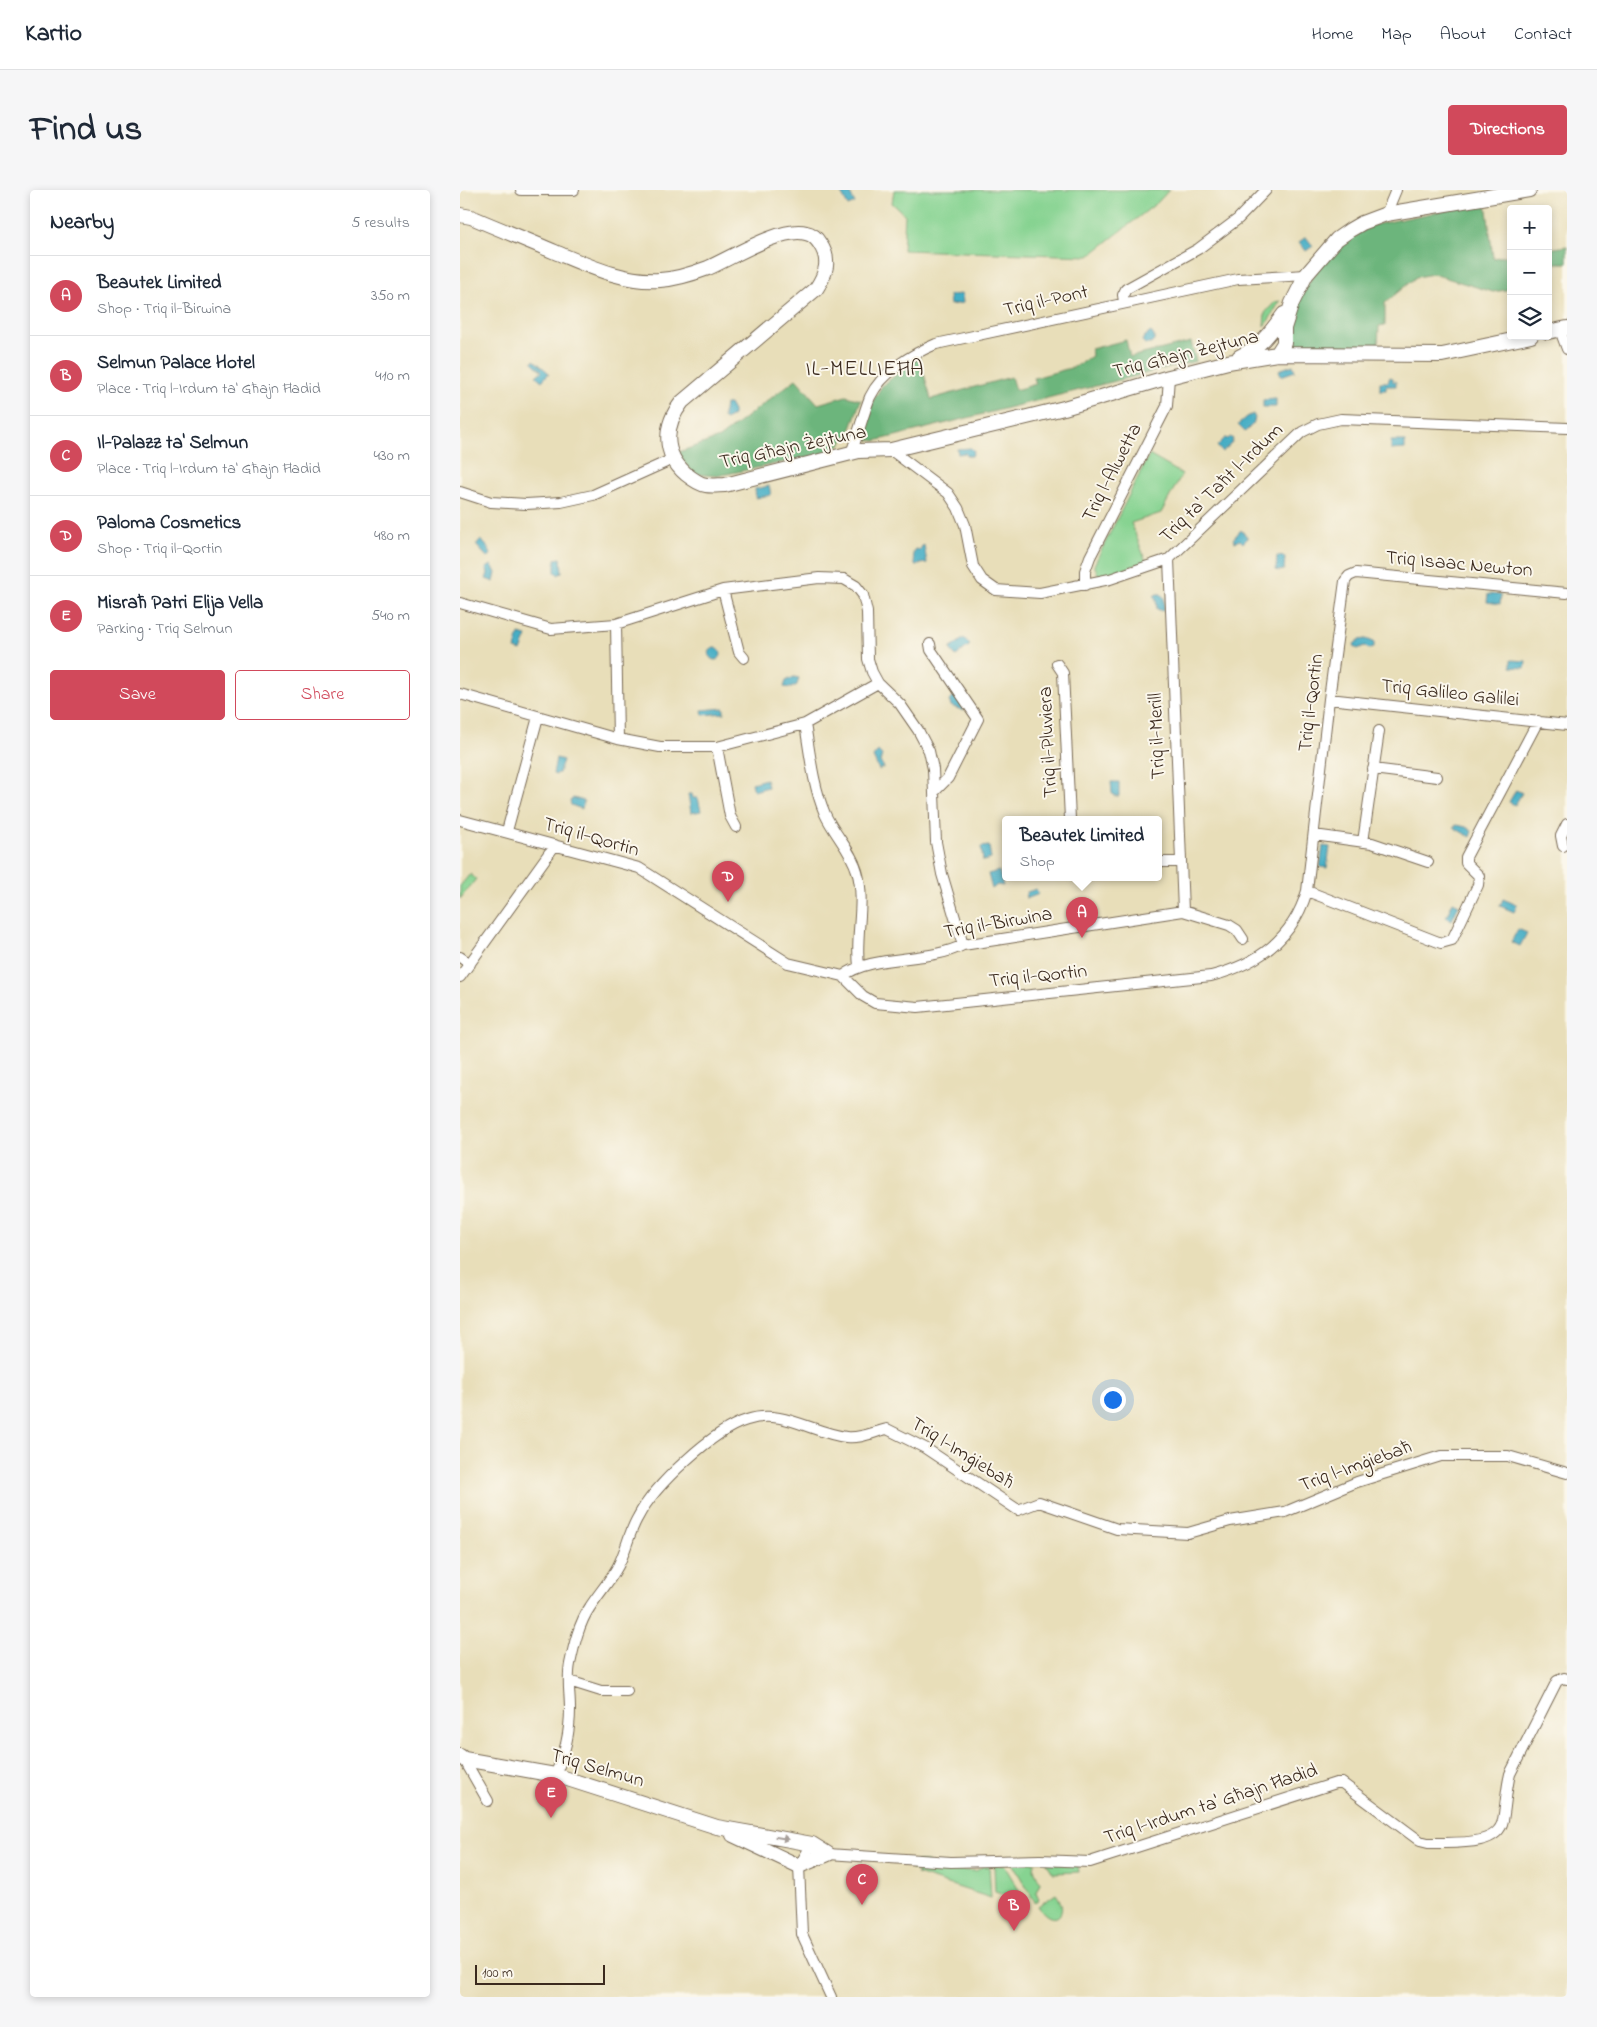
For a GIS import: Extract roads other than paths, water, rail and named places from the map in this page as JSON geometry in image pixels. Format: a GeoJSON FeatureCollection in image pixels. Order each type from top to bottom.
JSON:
{"type":"FeatureCollection","features":[{"type":"Feature","properties":{"kind":"street"},"geometry":{"type":"LineString","coordinates":[[521,190],[574,190]]}},
{"type":"Feature","properties":{"kind":"street"},"geometry":{"type":"LineString","coordinates":[[1124,302],[1123,295],[1126,290],[1198,249],[1238,219],[1266,190]]}},
{"type":"Feature","properties":{"kind":"street"},"geometry":{"type":"LineString","coordinates":[[1386,214],[1396,190]]}},
{"type":"Feature","properties":{"kind":"street"},"geometry":{"type":"LineString","coordinates":[[1292,303],[1267,338],[1268,351],[1284,343],[1284,328],[1292,303],[1306,275],[1337,239],[1362,223],[1386,214],[1529,190]]}},
{"type":"Feature","properties":{"kind":"street"},"geometry":{"type":"LineString","coordinates":[[460,215],[471,217],[602,271],[636,279],[659,281],[684,276],[707,268],[782,234],[796,231],[807,233],[817,239],[824,250],[827,262],[825,275],[816,289],[682,402],[673,414],[669,429],[669,445],[673,459],[593,496],[561,502],[526,504],[490,502],[460,492]]}},
{"type":"Feature","properties":{"kind":"street","name":"Triq il-Pont"},"geometry":{"type":"LineString","coordinates":[[851,453],[871,396],[882,381],[918,352],[936,344],[1124,302],[1238,279],[1306,275]]}},
{"type":"Feature","properties":{"kind":"street"},"geometry":{"type":"LineString","coordinates":[[1558,330],[1567,349]]}},
{"type":"Feature","properties":{"kind":"street","name":"Triq Għajn Żejtuna"},"geometry":{"type":"LineString","coordinates":[[673,459],[692,479],[705,485],[725,484],[851,453],[891,450],[1064,408],[1169,377],[1268,351],[1442,355],[1512,340]]}},
{"type":"Feature","properties":{"kind":"street","name":"Triq l-Alwetta"},"geometry":{"type":"LineString","coordinates":[[1085,585],[1085,571],[1090,556],[1167,406],[1169,377]]}},
{"type":"Feature","properties":{"kind":"street","name":"Triq ta' Taħt l-Irdum"},"geometry":{"type":"LineString","coordinates":[[891,450],[948,493],[958,508],[965,525],[973,566],[982,580],[996,590],[1040,593],[1110,579],[1169,559],[1302,432],[1327,421],[1341,419],[1567,428]]}},
{"type":"Feature","properties":{"kind":"street","name":"Triq il-Merill"},"geometry":{"type":"LineString","coordinates":[[1169,559],[1183,911]]}},
{"type":"Feature","properties":{"kind":"street","name":"Triq Isaac Newton"},"geometry":{"type":"LineString","coordinates":[[1348,576],[1356,573],[1567,593]]}},
{"type":"Feature","properties":{"kind":"street","name":"Triq il-Qortin"},"geometry":{"type":"LineString","coordinates":[[460,821],[507,831],[639,868],[788,963],[844,976],[863,996],[875,1003],[918,1007],[1210,976],[1229,971],[1273,947],[1286,934],[1303,907],[1307,891],[1314,835],[1329,699],[1345,582],[1348,576]]}},
{"type":"Feature","properties":{"kind":"street"},"geometry":{"type":"LineString","coordinates":[[460,603],[551,629],[616,624],[723,590],[819,578],[844,579],[856,586],[863,595],[867,612],[868,659],[872,672],[878,682],[900,704],[918,730],[929,751],[933,769],[936,842],[942,874],[963,945]]}},
{"type":"Feature","properties":{"kind":"street"},"geometry":{"type":"LineString","coordinates":[[723,590],[740,652],[744,658]]}},
{"type":"Feature","properties":{"kind":"street"},"geometry":{"type":"LineString","coordinates":[[616,624],[618,739]]}},
{"type":"Feature","properties":{"kind":"street"},"geometry":{"type":"LineString","coordinates":[[930,644],[932,650],[978,719],[948,778],[934,792]]}},
{"type":"Feature","properties":{"kind":"street","name":"Triq il-Pluviera"},"geometry":{"type":"LineString","coordinates":[[1057,664],[1063,673],[1070,816]]}},
{"type":"Feature","properties":{"kind":"street"},"geometry":{"type":"LineString","coordinates":[[460,694],[618,739],[660,747],[717,747],[805,724],[878,682]]}},
{"type":"Feature","properties":{"kind":"street","name":"Triq Galileo Galilei"},"geometry":{"type":"LineString","coordinates":[[1329,699],[1567,725]]}},
{"type":"Feature","properties":{"kind":"street"},"geometry":{"type":"LineString","coordinates":[[507,831],[538,716]]}},
{"type":"Feature","properties":{"kind":"street"},"geometry":{"type":"LineString","coordinates":[[1307,891],[1442,943],[1452,940],[1478,885],[1479,876],[1466,863],[1466,857],[1538,721]]}},
{"type":"Feature","properties":{"kind":"street"},"geometry":{"type":"LineString","coordinates":[[805,724],[815,783],[825,814],[850,855],[857,871],[860,891],[857,942],[858,966]]}},
{"type":"Feature","properties":{"kind":"street"},"geometry":{"type":"LineString","coordinates":[[1363,842],[1378,731]]}},
{"type":"Feature","properties":{"kind":"street"},"geometry":{"type":"LineString","coordinates":[[717,747],[730,816],[736,827]]}},
{"type":"Feature","properties":{"kind":"street"},"geometry":{"type":"LineString","coordinates":[[1373,769],[1437,777]]}},
{"type":"Feature","properties":{"kind":"street"},"geometry":{"type":"LineString","coordinates":[[1564,846],[1560,836],[1567,824]]}},
{"type":"Feature","properties":{"kind":"street"},"geometry":{"type":"LineString","coordinates":[[1314,835],[1363,842],[1428,862]]}},
{"type":"Feature","properties":{"kind":"street"},"geometry":{"type":"LineString","coordinates":[[460,977],[555,845]]}},
{"type":"Feature","properties":{"kind":"street"},"geometry":{"type":"LineString","coordinates":[[1162,862],[1180,862]]}},
{"type":"Feature","properties":{"kind":"street","name":"Triq il-Birwina"},"geometry":{"type":"LineString","coordinates":[[844,976],[858,966],[914,958],[954,950],[963,945],[1183,911],[1229,925],[1237,930],[1243,939]]}},
{"type":"Feature","properties":{"kind":"street"},"geometry":{"type":"LineString","coordinates":[[844,976],[857,942]]}},
{"type":"Feature","properties":{"kind":"street"},"geometry":{"type":"LineString","coordinates":[[460,957],[470,964]]}},
{"type":"Feature","properties":{"kind":"street","name":"Triq l-Imġiebaħ"},"geometry":{"type":"LineString","coordinates":[[555,1775],[564,1755],[570,1730],[570,1667],[578,1634],[588,1609],[617,1568],[637,1518],[644,1506],[678,1468],[702,1445],[746,1420],[778,1417],[846,1437],[858,1437],[887,1429],[925,1448],[1018,1510],[1039,1502],[1117,1529],[1188,1533],[1230,1521],[1285,1512],[1357,1482],[1441,1456],[1508,1456],[1567,1473]]}},
{"type":"Feature","properties":{"kind":"street","name":"Triq l-Irdum ta' Għajn Ħadid"},"geometry":{"type":"LineString","coordinates":[[828,1854],[952,1862],[1040,1860],[1090,1862],[1336,1783],[1342,1783],[1420,1841],[1428,1843],[1492,1838],[1499,1831],[1503,1821],[1506,1788],[1510,1774],[1557,1681],[1567,1679]]}},
{"type":"Feature","properties":{"kind":"street"},"geometry":{"type":"LineString","coordinates":[[569,1681],[601,1691],[627,1692]]}},
{"type":"Feature","properties":{"kind":"street","name":"Triq Selmun"},"geometry":{"type":"LineString","coordinates":[[462,1757],[555,1775],[717,1827],[799,1866]]}},
{"type":"Feature","properties":{"kind":"street","name":"Triq Selmun"},"geometry":{"type":"LineString","coordinates":[[462,1757],[488,1801]]}},
{"type":"Feature","properties":{"kind":"street","name":"Triq Selmun"},"geometry":{"type":"LineString","coordinates":[[717,1827],[812,1844],[828,1854]]}},
{"type":"Feature","properties":{"kind":"street"},"geometry":{"type":"LineString","coordinates":[[812,1844],[799,1866],[802,1934],[831,1997]]}},
{"type":"Feature","properties":{"kind":"street"},"geometry":{"type":"LineString","coordinates":[[799,1866],[828,1854]]}},
{"type":"Feature","properties":{"kind":"water"},"geometry":{"type":"Polygon","coordinates":[[[848,190],[855,203],[848,206],[841,193],[848,190]]]}},
{"type":"Feature","properties":{"kind":"water"},"geometry":{"type":"Polygon","coordinates":[[[1306,237],[1313,246],[1306,251],[1299,242],[1306,237]]]}},
{"type":"Feature","properties":{"kind":"water"},"geometry":{"type":"Polygon","coordinates":[[[962,294],[963,303],[950,305],[949,295],[962,294]]]}},
{"type":"Feature","properties":{"kind":"water"},"geometry":{"type":"Polygon","coordinates":[[[1151,332],[1154,336],[1154,341],[1151,344],[1145,344],[1142,341],[1144,337],[1151,332]]]}},
{"type":"Feature","properties":{"kind":"water"},"geometry":{"type":"Polygon","coordinates":[[[534,360],[549,373],[542,381],[536,376],[542,371],[532,362],[534,360]]]}},
{"type":"Feature","properties":{"kind":"water"},"geometry":{"type":"Polygon","coordinates":[[[1293,365],[1295,371],[1281,376],[1279,370],[1293,365]]]}},
{"type":"Feature","properties":{"kind":"water"},"geometry":{"type":"Polygon","coordinates":[[[1390,377],[1393,378],[1393,382],[1396,381],[1396,386],[1386,386],[1386,390],[1380,390],[1380,382],[1388,382],[1390,377]]]}},
{"type":"Feature","properties":{"kind":"water"},"geometry":{"type":"Polygon","coordinates":[[[1276,399],[1276,407],[1263,407],[1263,400],[1276,399]]]}},
{"type":"Feature","properties":{"kind":"water"},"geometry":{"type":"Polygon","coordinates":[[[725,404],[729,404],[733,411],[733,415],[726,420],[723,418],[725,404]]]}},
{"type":"Feature","properties":{"kind":"water"},"geometry":{"type":"Polygon","coordinates":[[[1253,414],[1255,418],[1253,424],[1245,432],[1238,425],[1253,414]]]}},
{"type":"Feature","properties":{"kind":"water"},"geometry":{"type":"Polygon","coordinates":[[[1230,437],[1233,439],[1231,444],[1222,452],[1217,446],[1225,438],[1228,439],[1230,437]]]}},
{"type":"Feature","properties":{"kind":"water"},"geometry":{"type":"Polygon","coordinates":[[[1391,441],[1405,441],[1405,449],[1391,450],[1391,441]]]}},
{"type":"Feature","properties":{"kind":"water"},"geometry":{"type":"Polygon","coordinates":[[[971,448],[974,451],[972,456],[968,456],[965,453],[958,454],[957,449],[971,448]]]}},
{"type":"Feature","properties":{"kind":"water"},"geometry":{"type":"Polygon","coordinates":[[[769,486],[771,495],[756,498],[755,489],[769,486]]]}},
{"type":"Feature","properties":{"kind":"water"},"geometry":{"type":"Polygon","coordinates":[[[1241,530],[1248,538],[1243,543],[1240,540],[1235,542],[1233,539],[1241,530]]]}},
{"type":"Feature","properties":{"kind":"water"},"geometry":{"type":"Polygon","coordinates":[[[480,540],[486,545],[491,554],[488,558],[476,545],[480,540]]]}},
{"type":"Feature","properties":{"kind":"water"},"geometry":{"type":"Polygon","coordinates":[[[924,545],[927,563],[915,565],[913,553],[916,549],[920,550],[924,545]]]}},
{"type":"Feature","properties":{"kind":"water"},"geometry":{"type":"Polygon","coordinates":[[[1277,556],[1285,557],[1284,570],[1276,570],[1277,556]]]}},
{"type":"Feature","properties":{"kind":"water"},"geometry":{"type":"Polygon","coordinates":[[[561,558],[562,572],[559,575],[555,572],[555,559],[561,558]]]}},
{"type":"Feature","properties":{"kind":"water"},"geometry":{"type":"Polygon","coordinates":[[[492,565],[496,573],[494,582],[486,579],[488,573],[486,568],[492,565]]]}},
{"type":"Feature","properties":{"kind":"water"},"geometry":{"type":"Polygon","coordinates":[[[1161,594],[1164,598],[1164,610],[1162,611],[1157,609],[1154,596],[1161,594]]]}},
{"type":"Feature","properties":{"kind":"water"},"geometry":{"type":"Polygon","coordinates":[[[1488,594],[1501,595],[1500,604],[1487,602],[1488,594]]]}},
{"type":"Feature","properties":{"kind":"water"},"geometry":{"type":"Polygon","coordinates":[[[519,634],[527,636],[521,651],[515,649],[519,634]]]}},
{"type":"Feature","properties":{"kind":"water"},"geometry":{"type":"Polygon","coordinates":[[[964,638],[970,645],[956,656],[950,649],[964,638]]]}},
{"type":"Feature","properties":{"kind":"water"},"geometry":{"type":"Polygon","coordinates":[[[1366,639],[1374,642],[1374,648],[1369,649],[1364,646],[1358,649],[1355,647],[1354,644],[1359,640],[1366,639]]]}},
{"type":"Feature","properties":{"kind":"water"},"geometry":{"type":"Polygon","coordinates":[[[713,648],[717,648],[721,654],[717,660],[713,660],[709,656],[709,652],[713,648]]]}},
{"type":"Feature","properties":{"kind":"water"},"geometry":{"type":"Polygon","coordinates":[[[1511,660],[1526,661],[1525,668],[1511,667],[1511,660]]]}},
{"type":"Feature","properties":{"kind":"water"},"geometry":{"type":"Polygon","coordinates":[[[794,677],[799,678],[797,685],[791,688],[784,687],[786,681],[794,677]]]}},
{"type":"Feature","properties":{"kind":"water"},"geometry":{"type":"Polygon","coordinates":[[[955,695],[964,711],[951,706],[949,701],[955,695]]]}},
{"type":"Feature","properties":{"kind":"water"},"geometry":{"type":"Polygon","coordinates":[[[724,708],[724,713],[703,715],[702,710],[724,708]]]}},
{"type":"Feature","properties":{"kind":"water"},"geometry":{"type":"Polygon","coordinates":[[[878,751],[882,755],[880,762],[884,767],[879,770],[873,757],[878,751]]]}},
{"type":"Feature","properties":{"kind":"water"},"geometry":{"type":"Polygon","coordinates":[[[556,758],[563,760],[559,773],[556,775],[553,774],[556,758]]]}},
{"type":"Feature","properties":{"kind":"water"},"geometry":{"type":"Polygon","coordinates":[[[766,779],[768,787],[754,791],[752,783],[766,779]]]}},
{"type":"Feature","properties":{"kind":"water"},"geometry":{"type":"Polygon","coordinates":[[[1111,782],[1119,782],[1119,796],[1114,796],[1112,793],[1111,782]]]}},
{"type":"Feature","properties":{"kind":"water"},"geometry":{"type":"Polygon","coordinates":[[[1516,790],[1522,793],[1515,805],[1509,802],[1516,790]]]}},
{"type":"Feature","properties":{"kind":"water"},"geometry":{"type":"Polygon","coordinates":[[[688,794],[692,794],[693,798],[698,798],[701,811],[691,813],[688,794]]]}},
{"type":"Feature","properties":{"kind":"water"},"geometry":{"type":"Polygon","coordinates":[[[573,798],[584,801],[582,809],[571,805],[570,801],[573,798]]]}},
{"type":"Feature","properties":{"kind":"water"},"geometry":{"type":"Polygon","coordinates":[[[1457,825],[1472,831],[1470,837],[1453,827],[1457,825]]]}},
{"type":"Feature","properties":{"kind":"water"},"geometry":{"type":"Polygon","coordinates":[[[989,846],[991,859],[983,861],[981,847],[989,846]]]}},
{"type":"Feature","properties":{"kind":"water"},"geometry":{"type":"Polygon","coordinates":[[[1323,846],[1330,847],[1327,868],[1320,867],[1323,846]]]}},
{"type":"Feature","properties":{"kind":"water"},"geometry":{"type":"Polygon","coordinates":[[[999,871],[1003,886],[997,885],[992,889],[988,874],[999,871]]]}},
{"type":"Feature","properties":{"kind":"water"},"geometry":{"type":"Polygon","coordinates":[[[1036,889],[1039,894],[1026,899],[1027,892],[1036,889]]]}},
{"type":"Feature","properties":{"kind":"water"},"geometry":{"type":"Polygon","coordinates":[[[1503,899],[1517,905],[1514,912],[1500,906],[1503,899]]]}},
{"type":"Feature","properties":{"kind":"water"},"geometry":{"type":"Polygon","coordinates":[[[1453,902],[1459,905],[1452,920],[1446,917],[1453,902]]]}},
{"type":"Feature","properties":{"kind":"water"},"geometry":{"type":"Polygon","coordinates":[[[1518,929],[1527,933],[1520,946],[1511,942],[1518,929]]]}},
{"type":"Feature","properties":{"kind":"place","name":"Paloma Cosmetics"},"geometry":{"type":"Point","coordinates":[728,902]}},
{"type":"Feature","properties":{"kind":"place","name":"Beautek Limited"},"geometry":{"type":"Point","coordinates":[1082,938]}},
{"type":"Feature","properties":{"kind":"place","name":"Misraħ Patri Elija Vella"},"geometry":{"type":"Point","coordinates":[551,1818]}},
{"type":"Feature","properties":{"kind":"place","name":"Il-Palazz ta' Selmun"},"geometry":{"type":"Point","coordinates":[862,1905]}},
{"type":"Feature","properties":{"kind":"place","name":"Selmun Palace Hotel"},"geometry":{"type":"Point","coordinates":[1014,1931]}},
{"type":"Feature","properties":{"kind":"district","name":"IL-MELLIEĦA"},"geometry":{"type":"Point","coordinates":[865,370]}}]}
